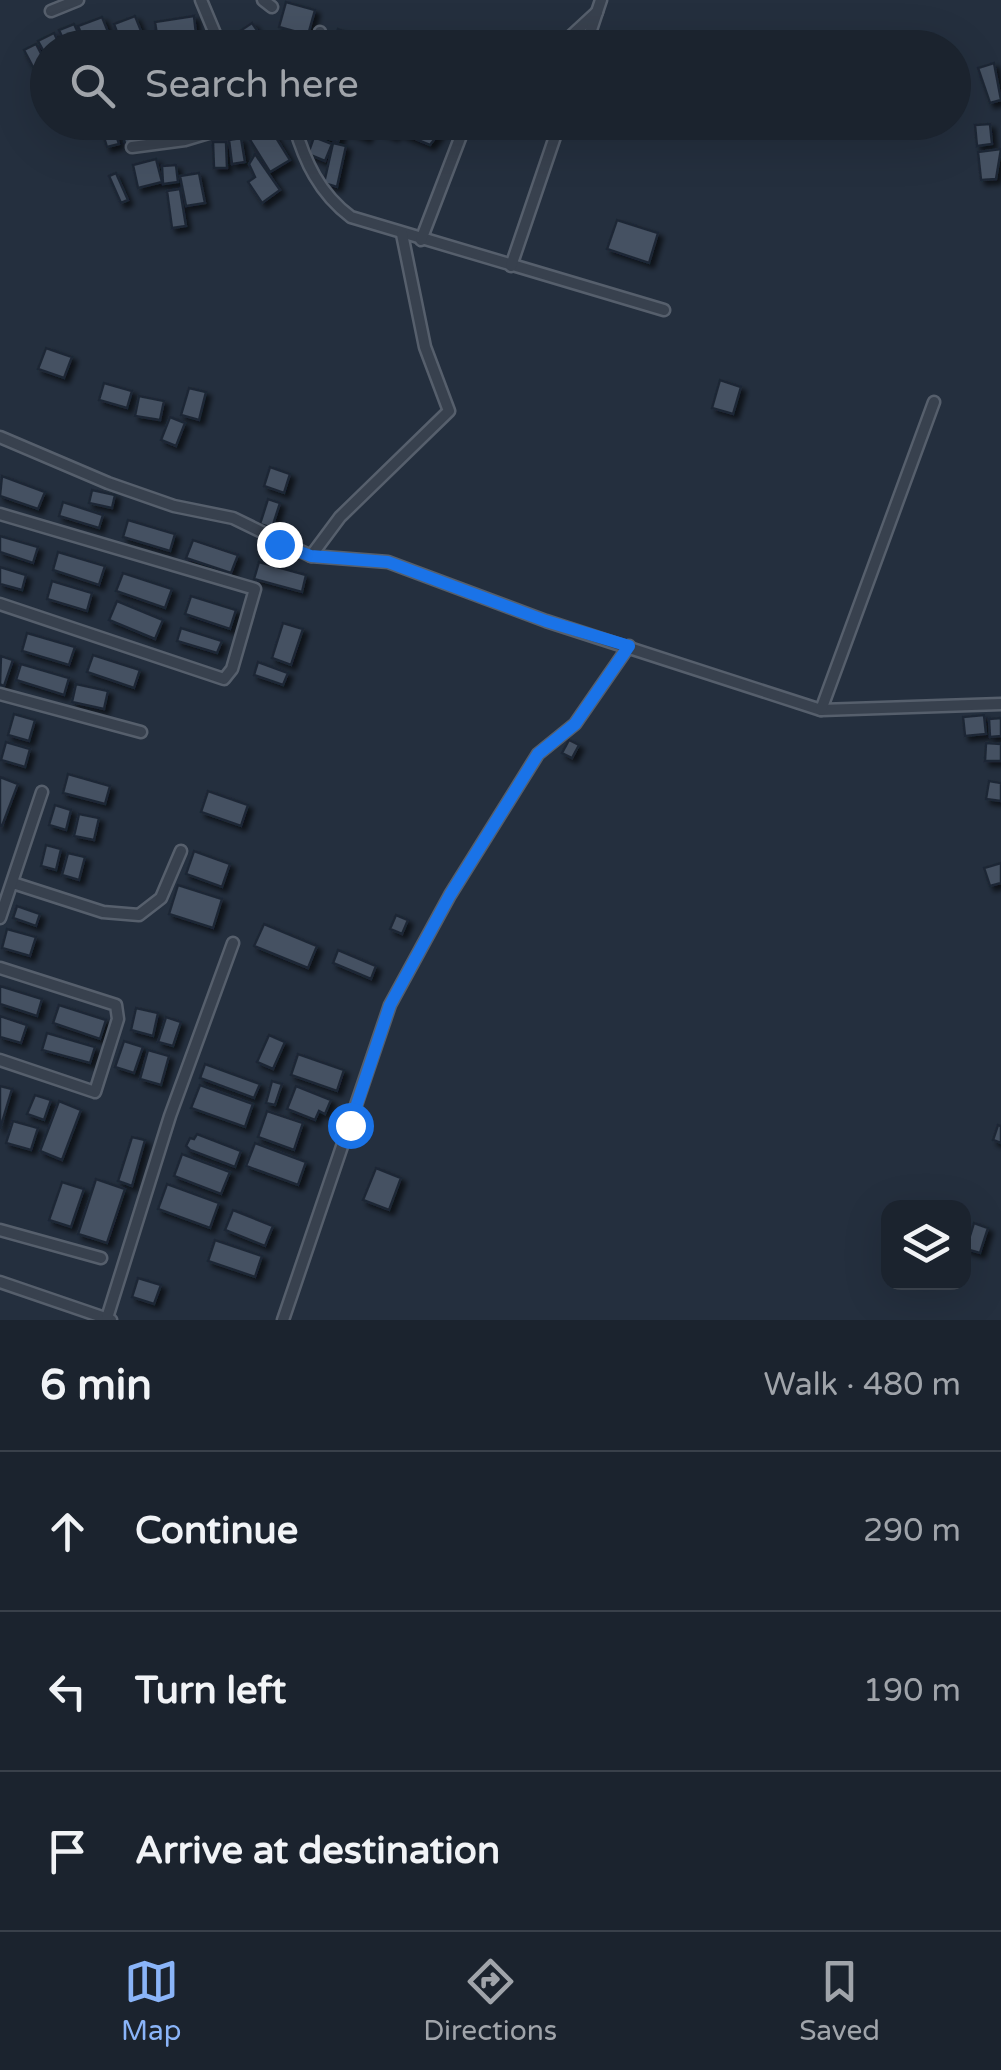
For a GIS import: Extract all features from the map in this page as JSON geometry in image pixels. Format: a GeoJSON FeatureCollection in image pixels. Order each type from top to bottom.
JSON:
{"type":"FeatureCollection","features":[{"type":"Feature","properties":{"kind":"street"},"geometry":{"type":"LineString","coordinates":[[51,10],[78,0]]}},
{"type":"Feature","properties":{"kind":"street"},"geometry":{"type":"LineString","coordinates":[[201,0],[214,30]]}},
{"type":"Feature","properties":{"kind":"street"},"geometry":{"type":"LineString","coordinates":[[576,30],[599,6]]}},
{"type":"Feature","properties":{"kind":"street"},"geometry":{"type":"LineString","coordinates":[[591,30],[599,6]]}},
{"type":"Feature","properties":{"kind":"street"},"geometry":{"type":"LineString","coordinates":[[132,147],[185,140]]}},
{"type":"Feature","properties":{"kind":"street"},"geometry":{"type":"LineString","coordinates":[[297,140],[304,160],[331,202],[351,217],[664,310]]}},
{"type":"Feature","properties":{"kind":"street"},"geometry":{"type":"LineString","coordinates":[[421,240],[459,140]]}},
{"type":"Feature","properties":{"kind":"street"},"geometry":{"type":"LineString","coordinates":[[511,266],[554,140]]}},
{"type":"Feature","properties":{"kind":"street"},"geometry":{"type":"LineString","coordinates":[[311,556],[340,517],[449,410],[424,347],[402,234]]}},
{"type":"Feature","properties":{"kind":"street"},"geometry":{"type":"LineString","coordinates":[[821,710],[934,402]]}},
{"type":"Feature","properties":{"kind":"street"},"geometry":{"type":"LineString","coordinates":[[0,437],[174,506],[233,518],[311,556],[388,562],[546,621],[821,710],[1001,704]]}},
{"type":"Feature","properties":{"kind":"street"},"geometry":{"type":"LineString","coordinates":[[0,514],[255,589],[232,669],[224,678],[0,604]]}},
{"type":"Feature","properties":{"kind":"street"},"geometry":{"type":"LineString","coordinates":[[283,1320],[390,1005],[450,895],[538,754],[575,724],[629,646]]}},
{"type":"Feature","properties":{"kind":"street"},"geometry":{"type":"LineString","coordinates":[[0,694],[141,732]]}},
{"type":"Feature","properties":{"kind":"street"},"geometry":{"type":"LineString","coordinates":[[0,918],[42,792]]}},
{"type":"Feature","properties":{"kind":"street"},"geometry":{"type":"LineString","coordinates":[[13,882],[103,912],[139,915],[161,898],[181,851]]}},
{"type":"Feature","properties":{"kind":"street"},"geometry":{"type":"LineString","coordinates":[[0,1282],[109,1319],[170,1116],[233,943]]}},
{"type":"Feature","properties":{"kind":"street"},"geometry":{"type":"LineString","coordinates":[[0,968],[116,1006],[118,1019],[95,1092],[0,1060]]}},
{"type":"Feature","properties":{"kind":"street"},"geometry":{"type":"LineString","coordinates":[[0,1230],[101,1258]]}},
{"type":"Feature","properties":{"kind":"building"},"geometry":{"type":"Polygon","coordinates":[[[286,2],[315,10],[309,30],[279,27],[286,2]]]}},
{"type":"Feature","properties":{"kind":"building"},"geometry":{"type":"Polygon","coordinates":[[[135,16],[141,30],[116,30],[114,24],[135,16]]]}},
{"type":"Feature","properties":{"kind":"building"},"geometry":{"type":"Polygon","coordinates":[[[194,16],[196,30],[156,30],[155,22],[194,16]]]}},
{"type":"Feature","properties":{"kind":"building"},"geometry":{"type":"Polygon","coordinates":[[[102,17],[107,30],[80,30],[78,26],[102,17]]]}},
{"type":"Feature","properties":{"kind":"building"},"geometry":{"type":"Polygon","coordinates":[[[994,63],[1001,100],[990,103],[978,68],[994,63]]]}},
{"type":"Feature","properties":{"kind":"building"},"geometry":{"type":"Polygon","coordinates":[[[990,124],[992,144],[977,146],[975,125],[990,124]]]}},
{"type":"Feature","properties":{"kind":"building"},"geometry":{"type":"Polygon","coordinates":[[[105,140],[118,140],[119,144],[107,147],[105,140]]]}},
{"type":"Feature","properties":{"kind":"building"},"geometry":{"type":"Polygon","coordinates":[[[229,140],[241,140],[245,162],[232,164],[229,140]]]}},
{"type":"Feature","properties":{"kind":"building"},"geometry":{"type":"Polygon","coordinates":[[[250,140],[278,140],[290,160],[270,172],[250,140]]]}},
{"type":"Feature","properties":{"kind":"building"},"geometry":{"type":"Polygon","coordinates":[[[313,140],[332,144],[325,161],[308,154],[313,140]]]}},
{"type":"Feature","properties":{"kind":"building"},"geometry":{"type":"Polygon","coordinates":[[[213,142],[226,142],[227,168],[214,168],[213,142]]]}},
{"type":"Feature","properties":{"kind":"building"},"geometry":{"type":"Polygon","coordinates":[[[333,143],[346,146],[337,187],[324,183],[333,143]]]}},
{"type":"Feature","properties":{"kind":"building"},"geometry":{"type":"Polygon","coordinates":[[[1001,149],[996,179],[981,180],[978,152],[1001,149]]]}},
{"type":"Feature","properties":{"kind":"building"},"geometry":{"type":"Polygon","coordinates":[[[255,154],[280,190],[262,203],[248,182],[255,177],[249,164],[255,154]]]}},
{"type":"Feature","properties":{"kind":"building"},"geometry":{"type":"Polygon","coordinates":[[[156,159],[162,182],[138,188],[133,165],[156,159]]]}},
{"type":"Feature","properties":{"kind":"building"},"geometry":{"type":"Polygon","coordinates":[[[176,165],[178,182],[163,184],[162,166],[176,165]]]}},
{"type":"Feature","properties":{"kind":"building"},"geometry":{"type":"Polygon","coordinates":[[[116,173],[128,200],[121,203],[109,176],[116,173]]]}},
{"type":"Feature","properties":{"kind":"building"},"geometry":{"type":"Polygon","coordinates":[[[199,173],[205,203],[186,206],[180,176],[199,173]]]}},
{"type":"Feature","properties":{"kind":"building"},"geometry":{"type":"Polygon","coordinates":[[[180,189],[186,226],[172,228],[167,191],[180,189]]]}},
{"type":"Feature","properties":{"kind":"building"},"geometry":{"type":"Polygon","coordinates":[[[617,220],[658,233],[649,263],[607,249],[617,220]]]}},
{"type":"Feature","properties":{"kind":"building"},"geometry":{"type":"Polygon","coordinates":[[[46,348],[72,357],[64,378],[38,369],[46,348]]]}},
{"type":"Feature","properties":{"kind":"building"},"geometry":{"type":"Polygon","coordinates":[[[720,380],[741,387],[733,414],[712,408],[720,380]]]}},
{"type":"Feature","properties":{"kind":"building"},"geometry":{"type":"Polygon","coordinates":[[[104,383],[132,391],[127,408],[99,400],[104,383]]]}},
{"type":"Feature","properties":{"kind":"building"},"geometry":{"type":"Polygon","coordinates":[[[189,388],[206,392],[199,420],[181,415],[189,388]]]}},
{"type":"Feature","properties":{"kind":"building"},"geometry":{"type":"Polygon","coordinates":[[[139,396],[164,401],[160,420],[135,416],[139,396]]]}},
{"type":"Feature","properties":{"kind":"building"},"geometry":{"type":"Polygon","coordinates":[[[170,417],[185,423],[176,446],[161,440],[170,417]]]}},
{"type":"Feature","properties":{"kind":"building"},"geometry":{"type":"Polygon","coordinates":[[[270,467],[290,474],[284,493],[264,486],[270,467]]]}},
{"type":"Feature","properties":{"kind":"building"},"geometry":{"type":"Polygon","coordinates":[[[2,476],[45,492],[38,509],[0,496],[2,476]]]}},
{"type":"Feature","properties":{"kind":"building"},"geometry":{"type":"Polygon","coordinates":[[[92,490],[115,495],[112,508],[89,503],[92,490]]]}},
{"type":"Feature","properties":{"kind":"building"},"geometry":{"type":"Polygon","coordinates":[[[268,499],[280,503],[272,528],[260,524],[268,499]]]}},
{"type":"Feature","properties":{"kind":"building"},"geometry":{"type":"Polygon","coordinates":[[[63,502],[103,515],[99,528],[59,516],[63,502]]]}},
{"type":"Feature","properties":{"kind":"building"},"geometry":{"type":"Polygon","coordinates":[[[128,520],[175,534],[170,551],[123,537],[128,520]]]}},
{"type":"Feature","properties":{"kind":"building"},"geometry":{"type":"Polygon","coordinates":[[[0,536],[38,547],[33,563],[0,552],[0,536]]]}},
{"type":"Feature","properties":{"kind":"building"},"geometry":{"type":"Polygon","coordinates":[[[193,540],[238,555],[231,573],[186,558],[193,540]]]}},
{"type":"Feature","properties":{"kind":"building"},"geometry":{"type":"Polygon","coordinates":[[[58,552],[105,566],[99,585],[53,570],[58,552]]]}},
{"type":"Feature","properties":{"kind":"building"},"geometry":{"type":"Polygon","coordinates":[[[259,562],[306,575],[302,592],[254,579],[259,562]]]}},
{"type":"Feature","properties":{"kind":"building"},"geometry":{"type":"Polygon","coordinates":[[[0,567],[26,575],[22,590],[0,584],[0,567]]]}},
{"type":"Feature","properties":{"kind":"building"},"geometry":{"type":"Polygon","coordinates":[[[123,573],[172,589],[165,608],[116,591],[123,573]]]}},
{"type":"Feature","properties":{"kind":"building"},"geometry":{"type":"Polygon","coordinates":[[[52,581],[92,593],[87,611],[47,599],[52,581]]]}},
{"type":"Feature","properties":{"kind":"building"},"geometry":{"type":"Polygon","coordinates":[[[191,596],[236,610],[230,629],[185,614],[191,596]]]}},
{"type":"Feature","properties":{"kind":"building"},"geometry":{"type":"Polygon","coordinates":[[[117,601],[163,620],[155,639],[109,620],[117,601]]]}},
{"type":"Feature","properties":{"kind":"building"},"geometry":{"type":"Polygon","coordinates":[[[283,623],[303,629],[291,665],[272,658],[283,623]]]}},
{"type":"Feature","properties":{"kind":"building"},"geometry":{"type":"Polygon","coordinates":[[[181,628],[222,641],[217,653],[177,641],[181,628]]]}},
{"type":"Feature","properties":{"kind":"building"},"geometry":{"type":"Polygon","coordinates":[[[27,633],[75,647],[69,665],[22,651],[27,633]]]}},
{"type":"Feature","properties":{"kind":"building"},"geometry":{"type":"Polygon","coordinates":[[[93,655],[140,670],[134,688],[87,672],[93,655]]]}},
{"type":"Feature","properties":{"kind":"building"},"geometry":{"type":"Polygon","coordinates":[[[1,656],[13,660],[4,686],[0,684],[1,656]]]}},
{"type":"Feature","properties":{"kind":"building"},"geometry":{"type":"Polygon","coordinates":[[[258,662],[288,673],[283,685],[254,675],[258,662]]]}},
{"type":"Feature","properties":{"kind":"building"},"geometry":{"type":"Polygon","coordinates":[[[21,664],[69,678],[64,695],[16,680],[21,664]]]}},
{"type":"Feature","properties":{"kind":"building"},"geometry":{"type":"Polygon","coordinates":[[[76,684],[108,691],[104,709],[72,702],[76,684]]]}},
{"type":"Feature","properties":{"kind":"building"},"geometry":{"type":"Polygon","coordinates":[[[14,714],[35,720],[29,741],[8,735],[14,714]]]}},
{"type":"Feature","properties":{"kind":"building"},"geometry":{"type":"Polygon","coordinates":[[[984,715],[986,734],[965,736],[963,717],[984,715]]]}},
{"type":"Feature","properties":{"kind":"building"},"geometry":{"type":"Polygon","coordinates":[[[1001,718],[1001,736],[990,737],[989,719],[1001,718]]]}},
{"type":"Feature","properties":{"kind":"building"},"geometry":{"type":"Polygon","coordinates":[[[569,740],[579,745],[572,758],[562,753],[569,740]]]}},
{"type":"Feature","properties":{"kind":"building"},"geometry":{"type":"Polygon","coordinates":[[[6,742],[30,749],[25,767],[1,760],[6,742]]]}},
{"type":"Feature","properties":{"kind":"building"},"geometry":{"type":"Polygon","coordinates":[[[986,743],[1001,744],[1001,761],[985,761],[986,743]]]}},
{"type":"Feature","properties":{"kind":"building"},"geometry":{"type":"Polygon","coordinates":[[[68,774],[110,786],[105,804],[63,793],[68,774]]]}},
{"type":"Feature","properties":{"kind":"building"},"geometry":{"type":"Polygon","coordinates":[[[0,777],[18,784],[2,826],[0,826],[0,777]]]}},
{"type":"Feature","properties":{"kind":"building"},"geometry":{"type":"Polygon","coordinates":[[[989,781],[1001,783],[1001,801],[986,799],[989,781]]]}},
{"type":"Feature","properties":{"kind":"building"},"geometry":{"type":"Polygon","coordinates":[[[208,791],[248,805],[241,826],[201,812],[208,791]]]}},
{"type":"Feature","properties":{"kind":"building"},"geometry":{"type":"Polygon","coordinates":[[[55,805],[71,810],[66,830],[49,825],[55,805]]]}},
{"type":"Feature","properties":{"kind":"building"},"geometry":{"type":"Polygon","coordinates":[[[79,814],[99,818],[94,840],[74,836],[79,814]]]}},
{"type":"Feature","properties":{"kind":"building"},"geometry":{"type":"Polygon","coordinates":[[[46,845],[61,849],[56,870],[41,866],[46,845]]]}},
{"type":"Feature","properties":{"kind":"building"},"geometry":{"type":"Polygon","coordinates":[[[194,851],[230,864],[222,887],[186,874],[194,851]]]}},
{"type":"Feature","properties":{"kind":"building"},"geometry":{"type":"Polygon","coordinates":[[[68,853],[85,857],[79,880],[62,875],[68,853]]]}},
{"type":"Feature","properties":{"kind":"building"},"geometry":{"type":"Polygon","coordinates":[[[1001,863],[1001,883],[990,886],[984,868],[1001,863]]]}},
{"type":"Feature","properties":{"kind":"building"},"geometry":{"type":"Polygon","coordinates":[[[178,885],[222,899],[213,928],[169,914],[178,885]]]}},
{"type":"Feature","properties":{"kind":"building"},"geometry":{"type":"Polygon","coordinates":[[[17,906],[40,914],[36,926],[13,918],[17,906]]]}},
{"type":"Feature","properties":{"kind":"building"},"geometry":{"type":"Polygon","coordinates":[[[396,915],[408,920],[402,934],[390,929],[396,915]]]}},
{"type":"Feature","properties":{"kind":"building"},"geometry":{"type":"Polygon","coordinates":[[[264,924],[317,946],[308,968],[254,946],[264,924]]]}},
{"type":"Feature","properties":{"kind":"building"},"geometry":{"type":"Polygon","coordinates":[[[7,929],[36,937],[30,956],[2,948],[7,929]]]}},
{"type":"Feature","properties":{"kind":"building"},"geometry":{"type":"Polygon","coordinates":[[[338,950],[376,966],[371,979],[333,963],[338,950]]]}},
{"type":"Feature","properties":{"kind":"building"},"geometry":{"type":"Polygon","coordinates":[[[0,986],[42,999],[37,1016],[0,1004],[0,986]]]}},
{"type":"Feature","properties":{"kind":"building"},"geometry":{"type":"Polygon","coordinates":[[[59,1005],[106,1020],[100,1039],[53,1023],[59,1005]]]}},
{"type":"Feature","properties":{"kind":"building"},"geometry":{"type":"Polygon","coordinates":[[[136,1008],[158,1013],[153,1036],[131,1030],[136,1008]]]}},
{"type":"Feature","properties":{"kind":"building"},"geometry":{"type":"Polygon","coordinates":[[[0,1016],[27,1025],[21,1043],[0,1037],[0,1016]]]}},
{"type":"Feature","properties":{"kind":"building"},"geometry":{"type":"Polygon","coordinates":[[[166,1017],[181,1022],[173,1046],[158,1042],[166,1017]]]}},
{"type":"Feature","properties":{"kind":"building"},"geometry":{"type":"Polygon","coordinates":[[[47,1033],[95,1047],[90,1063],[42,1050],[47,1033]]]}},
{"type":"Feature","properties":{"kind":"building"},"geometry":{"type":"Polygon","coordinates":[[[269,1035],[285,1042],[273,1069],[257,1062],[269,1035]]]}},
{"type":"Feature","properties":{"kind":"building"},"geometry":{"type":"Polygon","coordinates":[[[124,1041],[143,1047],[134,1073],[115,1067],[124,1041]]]}},
{"type":"Feature","properties":{"kind":"building"},"geometry":{"type":"Polygon","coordinates":[[[148,1050],[169,1056],[161,1085],[140,1079],[148,1050]]]}},
{"type":"Feature","properties":{"kind":"building"},"geometry":{"type":"Polygon","coordinates":[[[298,1054],[344,1070],[337,1091],[291,1075],[298,1054]]]}},
{"type":"Feature","properties":{"kind":"building"},"geometry":{"type":"Polygon","coordinates":[[[205,1064],[260,1084],[254,1098],[200,1078],[205,1064]]]}},
{"type":"Feature","properties":{"kind":"building"},"geometry":{"type":"Polygon","coordinates":[[[272,1081],[282,1084],[275,1105],[266,1103],[272,1081]]]}},
{"type":"Feature","properties":{"kind":"building"},"geometry":{"type":"Polygon","coordinates":[[[200,1085],[253,1104],[245,1127],[191,1108],[200,1085]]]}},
{"type":"Feature","properties":{"kind":"building"},"geometry":{"type":"Polygon","coordinates":[[[0,1086],[12,1089],[0,1129],[0,1086]]]}},
{"type":"Feature","properties":{"kind":"building"},"geometry":{"type":"Polygon","coordinates":[[[296,1086],[331,1100],[325,1114],[319,1111],[315,1120],[287,1109],[296,1086]]]}},
{"type":"Feature","properties":{"kind":"building"},"geometry":{"type":"Polygon","coordinates":[[[35,1095],[51,1100],[44,1120],[27,1114],[35,1095]]]}},
{"type":"Feature","properties":{"kind":"building"},"geometry":{"type":"Polygon","coordinates":[[[59,1101],[81,1110],[62,1160],[40,1151],[59,1101]]]}},
{"type":"Feature","properties":{"kind":"building"},"geometry":{"type":"Polygon","coordinates":[[[267,1111],[303,1123],[294,1150],[258,1137],[267,1111]]]}},
{"type":"Feature","properties":{"kind":"building"},"geometry":{"type":"Polygon","coordinates":[[[13,1121],[38,1128],[31,1150],[6,1143],[13,1121]]]}},
{"type":"Feature","properties":{"kind":"building"},"geometry":{"type":"Polygon","coordinates":[[[998,1125],[1001,1126],[1001,1143],[993,1140],[998,1125]]]}},
{"type":"Feature","properties":{"kind":"building"},"geometry":{"type":"Polygon","coordinates":[[[197,1134],[241,1151],[235,1167],[190,1150],[186,1146],[197,1134]]]}},
{"type":"Feature","properties":{"kind":"building"},"geometry":{"type":"Polygon","coordinates":[[[132,1137],[145,1140],[132,1186],[118,1181],[132,1137]]]}},
{"type":"Feature","properties":{"kind":"building"},"geometry":{"type":"Polygon","coordinates":[[[255,1143],[306,1162],[298,1185],[246,1166],[255,1143]]]}},
{"type":"Feature","properties":{"kind":"building"},"geometry":{"type":"Polygon","coordinates":[[[182,1154],[230,1172],[221,1194],[174,1176],[182,1154]]]}},
{"type":"Feature","properties":{"kind":"building"},"geometry":{"type":"Polygon","coordinates":[[[376,1168],[401,1178],[389,1210],[363,1200],[376,1168]]]}},
{"type":"Feature","properties":{"kind":"building"},"geometry":{"type":"Polygon","coordinates":[[[96,1179],[125,1189],[107,1243],[78,1234],[96,1179]]]}},
{"type":"Feature","properties":{"kind":"building"},"geometry":{"type":"Polygon","coordinates":[[[62,1182],[84,1189],[71,1227],[49,1220],[62,1182]]]}},
{"type":"Feature","properties":{"kind":"building"},"geometry":{"type":"Polygon","coordinates":[[[167,1184],[219,1203],[210,1228],[158,1209],[167,1184]]]}},
{"type":"Feature","properties":{"kind":"building"},"geometry":{"type":"Polygon","coordinates":[[[233,1210],[273,1226],[265,1246],[225,1230],[233,1210]]]}},
{"type":"Feature","properties":{"kind":"building"},"geometry":{"type":"Polygon","coordinates":[[[974,1223],[988,1228],[980,1253],[971,1250],[974,1223]]]}},
{"type":"Feature","properties":{"kind":"building"},"geometry":{"type":"Polygon","coordinates":[[[215,1240],[262,1256],[255,1277],[208,1261],[215,1240]]]}},
{"type":"Feature","properties":{"kind":"building"},"geometry":{"type":"Polygon","coordinates":[[[138,1278],[161,1285],[154,1304],[132,1297],[138,1278]]]}},
{"type":"Feature","properties":{"kind":"route"},"geometry":{"type":"LineString","coordinates":[[279,544],[311,556],[388,562],[507,603],[546,621],[629,646],[575,724],[538,754],[450,895],[390,1005],[350,1125]]}}]}
